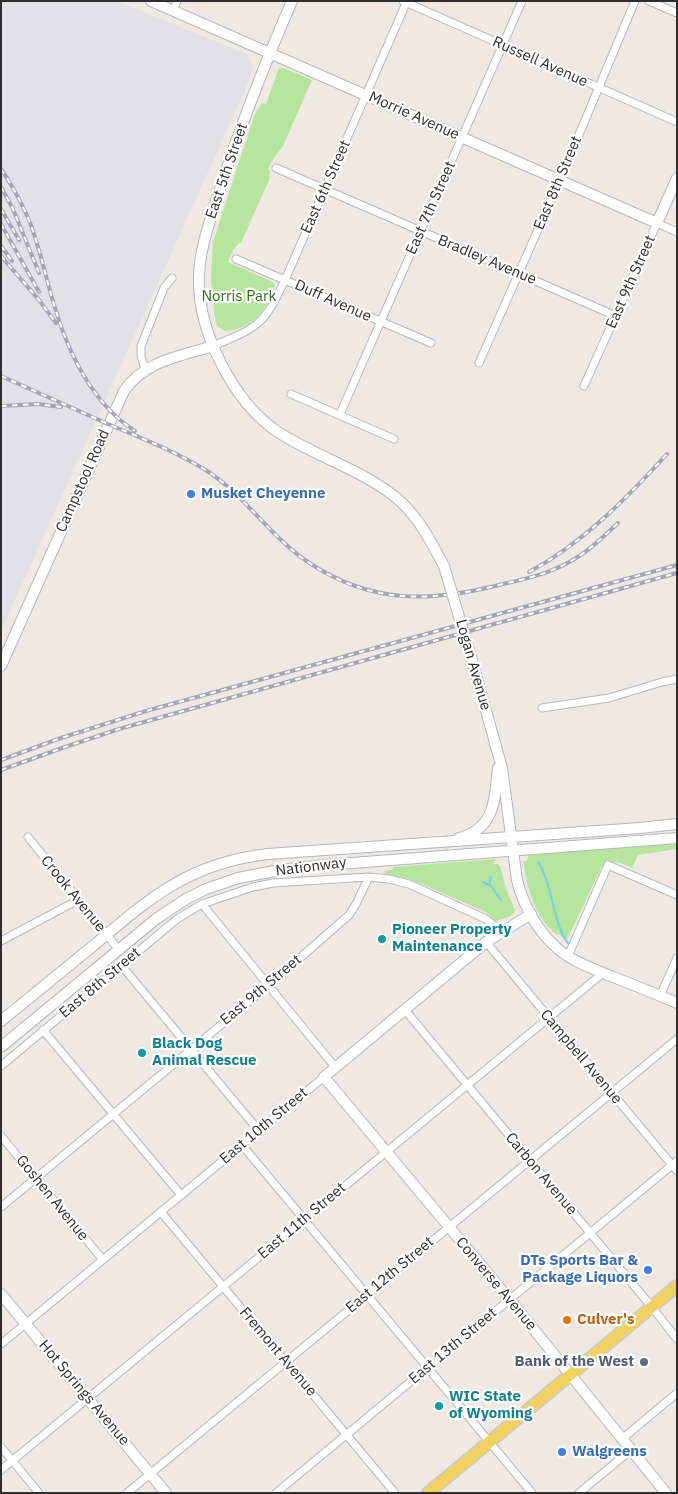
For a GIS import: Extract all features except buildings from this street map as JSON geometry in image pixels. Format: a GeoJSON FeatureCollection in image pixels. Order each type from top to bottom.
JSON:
{"type":"FeatureCollection","features":[{"type":"Feature","properties":{"kind":"main road","name":"Morrie Avenue"},"geometry":{"type":"LineString","coordinates":[[151,1],[175,6],[269,53],[657,223]]}},
{"type":"Feature","properties":{"kind":"main road","name":"East 5th Street"},"geometry":{"type":"LineString","coordinates":[[214,346],[207,328],[200,294],[199,277],[202,251],[231,155],[269,53],[292,1]]}},
{"type":"Feature","properties":{"kind":"main road","name":"East 9th Street"},"geometry":{"type":"LineString","coordinates":[[657,223],[677,178]]}},
{"type":"Feature","properties":{"kind":"main road","name":"Campstool Road"},"geometry":{"type":"LineString","coordinates":[[1,666],[121,395],[134,377],[145,369],[214,346]]}},
{"type":"Feature","properties":{"kind":"main road","name":"Logan Avenue"},"geometry":{"type":"LineString","coordinates":[[214,346],[238,390],[263,419],[293,441],[371,481],[395,497],[421,525],[444,566],[500,757],[518,885],[531,914],[545,935],[557,948],[568,956],[677,1003]]}},
{"type":"Feature","properties":{"kind":"main road"},"geometry":{"type":"LineString","coordinates":[[436,843],[467,835],[478,829],[488,820],[494,807],[500,757]]}},
{"type":"Feature","properties":{"kind":"main road","name":"Nationway"},"geometry":{"type":"LineString","coordinates":[[1,1021],[165,889],[185,877],[216,864],[263,854],[511,838],[677,824]]}},
{"type":"Feature","properties":{"kind":"main road","name":"Nationway"},"geometry":{"type":"LineString","coordinates":[[1,1048],[156,919],[206,889],[238,878],[280,870],[326,865],[677,838]]}},
{"type":"Feature","properties":{"kind":"main road","name":"East 10th Street"},"geometry":{"type":"LineString","coordinates":[[324,1077],[486,942],[531,914]]}},
{"type":"Feature","properties":{"kind":"main road","name":"Converse Avenue"},"geometry":{"type":"LineString","coordinates":[[324,1077],[510,1300],[666,1493]]}},
{"type":"Feature","properties":{"kind":"main road"},"geometry":{"type":"LineString","coordinates":[[428,1493],[677,1286]]}},
{"type":"Feature","properties":{"kind":"main road","name":"Hot Springs Avenue"},"geometry":{"type":"LineString","coordinates":[[1,1294],[166,1493]]}},
{"type":"Feature","properties":{"kind":"street","name":"East 7th Street"},"geometry":{"type":"LineString","coordinates":[[340,414],[522,1]]}},
{"type":"Feature","properties":{"kind":"street","name":"East 8th Street"},"geometry":{"type":"LineString","coordinates":[[479,363],[560,180],[635,1]]}},
{"type":"Feature","properties":{"kind":"street"},"geometry":{"type":"LineString","coordinates":[[649,1],[677,14]]}},
{"type":"Feature","properties":{"kind":"street","name":"Russell Avenue"},"geometry":{"type":"LineString","coordinates":[[405,2],[677,122]]}},
{"type":"Feature","properties":{"kind":"street","name":"East 6th Street"},"geometry":{"type":"LineString","coordinates":[[214,346],[242,333],[264,317],[272,306],[367,96],[405,2]]}},
{"type":"Feature","properties":{"kind":"street","name":"Bradley Avenue"},"geometry":{"type":"LineString","coordinates":[[276,168],[616,316]]}},
{"type":"Feature","properties":{"kind":"street","name":"Morrie Avenue"},"geometry":{"type":"LineString","coordinates":[[657,223],[677,232]]}},
{"type":"Feature","properties":{"kind":"street","name":"East 9th Street"},"geometry":{"type":"LineString","coordinates":[[584,386],[657,223]]}},
{"type":"Feature","properties":{"kind":"street","name":"Duff Avenue"},"geometry":{"type":"LineString","coordinates":[[236,259],[431,344]]}},
{"type":"Feature","properties":{"kind":"street"},"geometry":{"type":"LineString","coordinates":[[145,369],[141,356],[141,346],[164,288],[172,278]]}},
{"type":"Feature","properties":{"kind":"street"},"geometry":{"type":"LineString","coordinates":[[291,394],[394,439]]}},
{"type":"Feature","properties":{"kind":"street"},"geometry":{"type":"LineString","coordinates":[[542,708],[595,701],[677,679]]}},
{"type":"Feature","properties":{"kind":"street","name":"Crook Avenue"},"geometry":{"type":"LineString","coordinates":[[28,837],[119,950]]}},
{"type":"Feature","properties":{"kind":"street"},"geometry":{"type":"LineString","coordinates":[[568,956],[608,865],[677,895]]}},
{"type":"Feature","properties":{"kind":"street"},"geometry":{"type":"LineString","coordinates":[[335,1068],[202,904],[231,893],[273,883],[369,877],[389,879],[408,884],[486,919],[502,932]]}},
{"type":"Feature","properties":{"kind":"street","name":"East 9th Street"},"geometry":{"type":"LineString","coordinates":[[1,1207],[268,986],[349,915],[369,877]]}},
{"type":"Feature","properties":{"kind":"street"},"geometry":{"type":"LineString","coordinates":[[1,941],[78,900]]}},
{"type":"Feature","properties":{"kind":"street","name":"East 8th Street"},"geometry":{"type":"LineString","coordinates":[[1,1066],[177,919],[202,904]]}},
{"type":"Feature","properties":{"kind":"street","name":"Campbell Avenue"},"geometry":{"type":"LineString","coordinates":[[486,942],[675,1166]]}},
{"type":"Feature","properties":{"kind":"street"},"geometry":{"type":"LineString","coordinates":[[660,996],[677,958]]}},
{"type":"Feature","properties":{"kind":"street"},"geometry":{"type":"LineString","coordinates":[[121,965],[259,1131]]}},
{"type":"Feature","properties":{"kind":"street","name":"East 11th Street"},"geometry":{"type":"LineString","coordinates":[[1,1470],[603,972]]}},
{"type":"Feature","properties":{"kind":"street","name":"Carbon Avenue"},"geometry":{"type":"LineString","coordinates":[[405,1010],[652,1306],[677,1339]]}},
{"type":"Feature","properties":{"kind":"street"},"geometry":{"type":"LineString","coordinates":[[43,1030],[181,1195]]}},
{"type":"Feature","properties":{"kind":"street","name":"East 12th Street"},"geometry":{"type":"LineString","coordinates":[[127,1493],[677,1039]]}},
{"type":"Feature","properties":{"kind":"street","name":"East 10th Street"},"geometry":{"type":"LineString","coordinates":[[1,1344],[324,1077]]}},
{"type":"Feature","properties":{"kind":"street","name":"Goshen Avenue"},"geometry":{"type":"LineString","coordinates":[[1,1136],[103,1260]]}},
{"type":"Feature","properties":{"kind":"street"},"geometry":{"type":"LineString","coordinates":[[242,1145],[532,1493]]}},
{"type":"Feature","properties":{"kind":"street","name":"East 13th Street"},"geometry":{"type":"LineString","coordinates":[[276,1493],[590,1233],[675,1166]]}},
{"type":"Feature","properties":{"kind":"street","name":"Fremont Avenue"},"geometry":{"type":"LineString","coordinates":[[161,1212],[395,1493]]}},
{"type":"Feature","properties":{"kind":"street"},"geometry":{"type":"LineString","coordinates":[[622,1439],[677,1394]]}},
{"type":"Feature","properties":{"kind":"street"},"geometry":{"type":"LineString","coordinates":[[1,1447],[39,1493]]}},
{"type":"Feature","properties":{"kind":"street"},"geometry":{"type":"LineString","coordinates":[[579,1493],[631,1450]]}},
{"type":"Feature","properties":{"kind":"shaded area"},"geometry":{"type":"Polygon","coordinates":[[[1,1],[116,1],[247,54],[254,66],[246,88],[1,631],[1,1]]]}},
{"type":"Feature","properties":{"kind":"green space","name":"Norris Park"},"geometry":{"type":"Polygon","coordinates":[[[279,68],[284,68],[312,80],[283,146],[268,169],[270,171],[269,180],[241,243],[233,250],[228,262],[273,282],[275,286],[268,302],[259,315],[237,329],[225,331],[217,326],[214,312],[211,277],[213,242],[254,116],[262,103],[266,104],[279,68]]]}},
{"type":"Feature","properties":{"kind":"green space"},"geometry":{"type":"Polygon","coordinates":[[[677,842],[677,849],[638,855],[632,868],[613,862],[602,866],[567,940],[559,934],[557,935],[549,927],[537,910],[527,882],[523,861],[527,861],[529,853],[677,842]]]}},
{"type":"Feature","properties":{"kind":"green space"},"geometry":{"type":"Polygon","coordinates":[[[496,859],[493,864],[500,866],[506,889],[515,910],[514,913],[504,919],[496,921],[486,912],[422,884],[408,879],[384,875],[385,871],[392,870],[393,867],[496,859]]]}},
{"type":"Feature","properties":{"kind":"waterway"},"geometry":{"type":"LineString","coordinates":[[538,862],[547,882],[561,930],[565,940],[571,946]]}},
{"type":"Feature","properties":{"kind":"waterway"},"geometry":{"type":"LineString","coordinates":[[489,885],[491,877]]}},
{"type":"Feature","properties":{"kind":"waterway"},"geometry":{"type":"LineString","coordinates":[[483,882],[491,886],[501,900]]}},
{"type":"Feature","properties":{"kind":"railway"},"geometry":{"type":"LineString","coordinates":[[1,169],[29,220],[61,325],[75,360],[107,407],[135,431]]}},
{"type":"Feature","properties":{"kind":"railway"},"geometry":{"type":"LineString","coordinates":[[1,187],[13,209],[39,273]]}},
{"type":"Feature","properties":{"kind":"railway"},"geometry":{"type":"LineString","coordinates":[[1,209],[19,240]]}},
{"type":"Feature","properties":{"kind":"railway"},"geometry":{"type":"LineString","coordinates":[[1,224],[39,292]]}},
{"type":"Feature","properties":{"kind":"railway"},"geometry":{"type":"LineString","coordinates":[[1,246],[12,261]]}},
{"type":"Feature","properties":{"kind":"railway"},"geometry":{"type":"LineString","coordinates":[[1,256],[56,323]]}},
{"type":"Feature","properties":{"kind":"railway"},"geometry":{"type":"LineString","coordinates":[[1,376],[193,462],[219,479],[283,542],[311,564],[334,577],[358,587],[381,593],[404,596],[452,594],[538,575],[555,569],[578,557],[596,544],[618,523]]}},
{"type":"Feature","properties":{"kind":"railway"},"geometry":{"type":"LineString","coordinates":[[1,406],[38,404],[61,407]]}},
{"type":"Feature","properties":{"kind":"railway"},"geometry":{"type":"LineString","coordinates":[[529,572],[568,548],[586,534],[620,503],[667,454]]}},
{"type":"Feature","properties":{"kind":"railway"},"geometry":{"type":"LineString","coordinates":[[1,760],[61,738],[146,711],[677,565]]}},
{"type":"Feature","properties":{"kind":"railway"},"geometry":{"type":"LineString","coordinates":[[1,770],[119,729],[677,573]]}},
{"type":"Feature","properties":{"kind":"place","name":"Musket Cheyenne"},"geometry":{"type":"Point","coordinates":[191,494]}},
{"type":"Feature","properties":{"kind":"place","name":"Pioneer Property Maintenance"},"geometry":{"type":"Point","coordinates":[382,939]}},
{"type":"Feature","properties":{"kind":"place","name":"Black Dog Animal Rescue"},"geometry":{"type":"Point","coordinates":[142,1053]}},
{"type":"Feature","properties":{"kind":"place","name":"DTs Sports Bar & Package Liquors"},"geometry":{"type":"Point","coordinates":[648,1270]}},
{"type":"Feature","properties":{"kind":"place","name":"Culver's"},"geometry":{"type":"Point","coordinates":[567,1320]}},
{"type":"Feature","properties":{"kind":"place","name":"Bank of the West"},"geometry":{"type":"Point","coordinates":[644,1362]}},
{"type":"Feature","properties":{"kind":"place","name":"WIC State of Wyoming"},"geometry":{"type":"Point","coordinates":[439,1406]}},
{"type":"Feature","properties":{"kind":"place","name":"Walgreens"},"geometry":{"type":"Point","coordinates":[562,1452]}}]}
